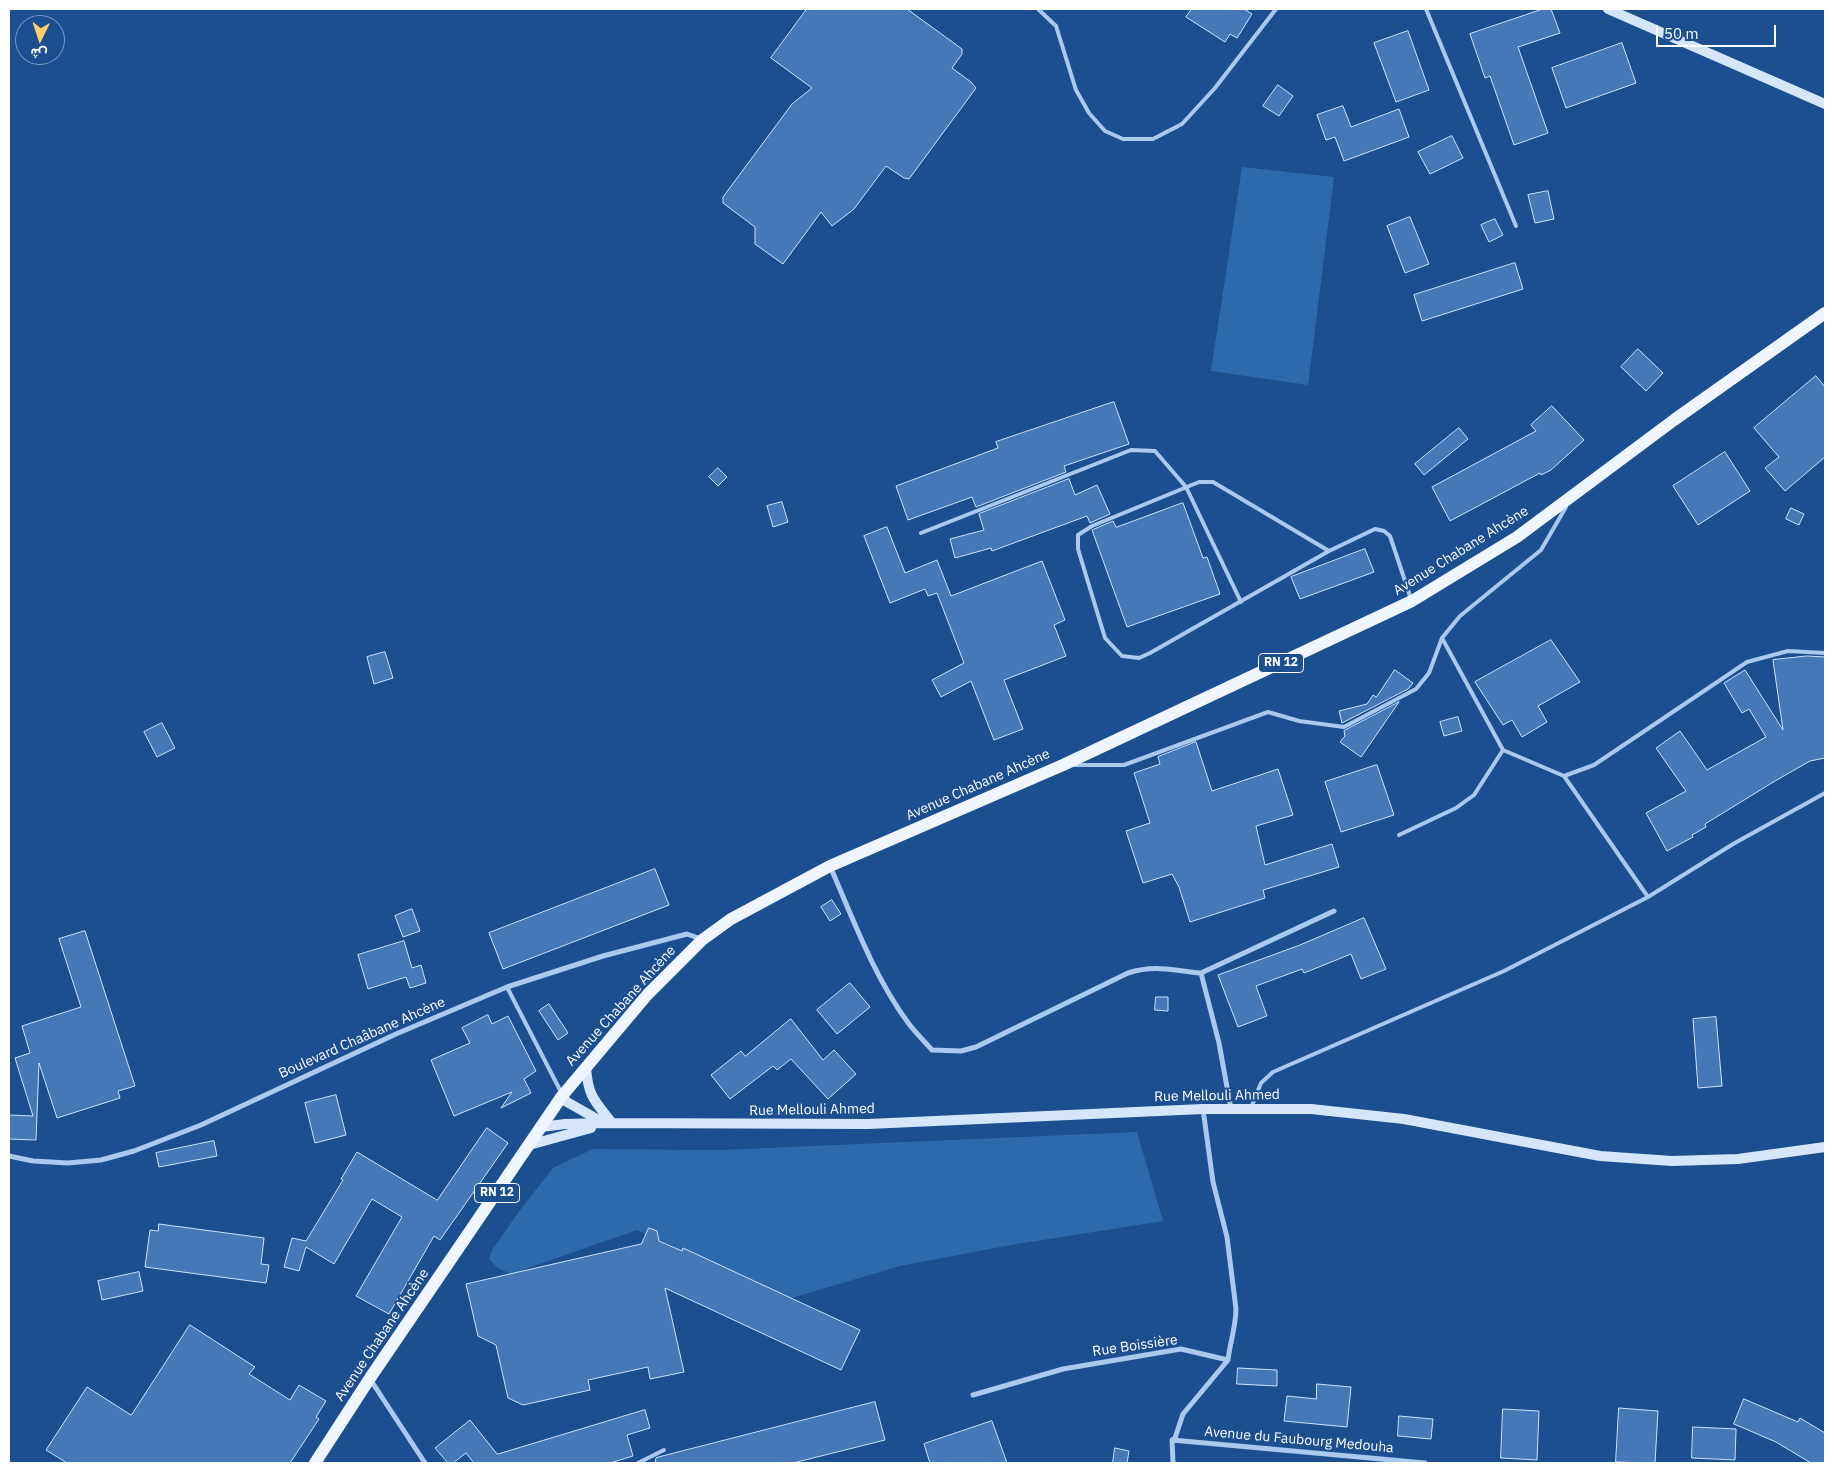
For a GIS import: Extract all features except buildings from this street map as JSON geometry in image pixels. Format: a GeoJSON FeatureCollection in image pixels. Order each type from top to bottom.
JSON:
{"type":"FeatureCollection","features":[{"type":"Feature","properties":{"kind":"main road","name":"Avenue Chabane Ahcène"},"geometry":{"type":"LineString","coordinates":[[315,1463],[370,1378],[562,1096],[647,996],[702,940],[731,919],[830,866],[1063,765],[1412,601],[1517,537],[1674,420],[1824,313]]}},
{"type":"Feature","properties":{"kind":"street"},"geometry":{"type":"LineString","coordinates":[[1608,9],[1825,104]]}},
{"type":"Feature","properties":{"kind":"street"},"geometry":{"type":"LineString","coordinates":[[830,866],[882,980],[909,1024],[932,1050],[961,1051],[976,1047],[1128,972],[1143,968],[1201,973],[1334,911]]}},
{"type":"Feature","properties":{"kind":"street","name":"Boulevard Chaâbane Ahcène"},"geometry":{"type":"LineString","coordinates":[[9,1156],[68,1163],[101,1160],[134,1151],[201,1124],[396,1034],[507,987],[603,956],[687,934],[702,940]]}},
{"type":"Feature","properties":{"kind":"street"},"geometry":{"type":"LineString","coordinates":[[1201,973],[1218,1044],[1230,1109]]}},
{"type":"Feature","properties":{"kind":"street"},"geometry":{"type":"LineString","coordinates":[[586,1067],[588,1088],[608,1123]]}},
{"type":"Feature","properties":{"kind":"street"},"geometry":{"type":"LineString","coordinates":[[562,1096],[568,1102],[608,1123]]}},
{"type":"Feature","properties":{"kind":"street"},"geometry":{"type":"LineString","coordinates":[[1173,1463],[1172,1440],[1175,1438],[1183,1414],[1228,1360],[1236,1320],[1227,1236],[1213,1182],[1203,1108]]}},
{"type":"Feature","properties":{"kind":"street","name":"Rue Mellouli Ahmed"},"geometry":{"type":"LineString","coordinates":[[541,1127],[565,1124],[608,1123],[868,1124],[1203,1108],[1311,1109],[1404,1119],[1600,1156],[1672,1161],[1738,1159],[1825,1148]]}},
{"type":"Feature","properties":{"kind":"street"},"geometry":{"type":"LineString","coordinates":[[529,1145],[608,1123]]}},
{"type":"Feature","properties":{"kind":"street","name":"Rue Boissière"},"geometry":{"type":"LineString","coordinates":[[973,1395],[1063,1369],[1181,1350],[1228,1360]]}},
{"type":"Feature","properties":{"kind":"street"},"geometry":{"type":"LineString","coordinates":[[370,1378],[425,1463]]}},
{"type":"Feature","properties":{"kind":"street","name":"Avenue du Faubourg Medouha"},"geometry":{"type":"LineString","coordinates":[[1172,1440],[1425,1463]]}},
{"type":"Feature","properties":{"kind":"lane"},"geometry":{"type":"LineString","coordinates":[[1039,10],[1056,26],[1076,90],[1089,113],[1105,131],[1123,139],[1153,139],[1182,124],[1215,88],[1276,9]]}},
{"type":"Feature","properties":{"kind":"lane"},"geometry":{"type":"LineString","coordinates":[[1426,9],[1516,226]]}},
{"type":"Feature","properties":{"kind":"lane"},"geometry":{"type":"LineString","coordinates":[[921,533],[1131,450],[1155,452],[1186,487],[1241,602]]}},
{"type":"Feature","properties":{"kind":"lane"},"geometry":{"type":"LineString","coordinates":[[1329,551],[1213,482],[1199,482],[1186,487],[1092,526],[1078,535],[1078,549],[1105,638],[1122,656],[1139,658],[1329,551],[1375,529],[1384,531],[1390,536],[1412,601]]}},
{"type":"Feature","properties":{"kind":"lane"},"geometry":{"type":"LineString","coordinates":[[1063,765],[1124,765],[1268,712],[1299,721],[1344,727],[1416,689],[1429,673],[1442,638],[1450,626],[1542,550],[1572,496]]}},
{"type":"Feature","properties":{"kind":"lane"},"geometry":{"type":"LineString","coordinates":[[1442,638],[1503,750],[1564,776],[1648,896]]}},
{"type":"Feature","properties":{"kind":"lane"},"geometry":{"type":"LineString","coordinates":[[1564,776],[1594,765],[1747,662],[1788,651],[1825,654]]}},
{"type":"Feature","properties":{"kind":"lane"},"geometry":{"type":"LineString","coordinates":[[1399,835],[1456,808],[1474,795],[1503,750]]}},
{"type":"Feature","properties":{"kind":"lane"},"geometry":{"type":"LineString","coordinates":[[1250,1109],[1261,1082],[1273,1072],[1504,971],[1648,896],[1733,844],[1825,793]]}},
{"type":"Feature","properties":{"kind":"lane"},"geometry":{"type":"LineString","coordinates":[[507,987],[562,1096]]}},
{"type":"Feature","properties":{"kind":"lane"},"geometry":{"type":"LineString","coordinates":[[638,1463],[664,1450]]}},
{"type":"Feature","properties":{"kind":"shaded area"},"geometry":{"type":"Polygon","coordinates":[[[1242,167],[1334,177],[1308,385],[1211,371],[1242,167]]]}},
{"type":"Feature","properties":{"kind":"shaded area"},"geometry":{"type":"Polygon","coordinates":[[[1137,1132],[1163,1221],[1011,1245],[900,1266],[788,1299],[637,1230],[511,1274],[498,1268],[489,1259],[492,1250],[520,1210],[553,1168],[593,1149],[720,1150],[1137,1132]]]}}]}
